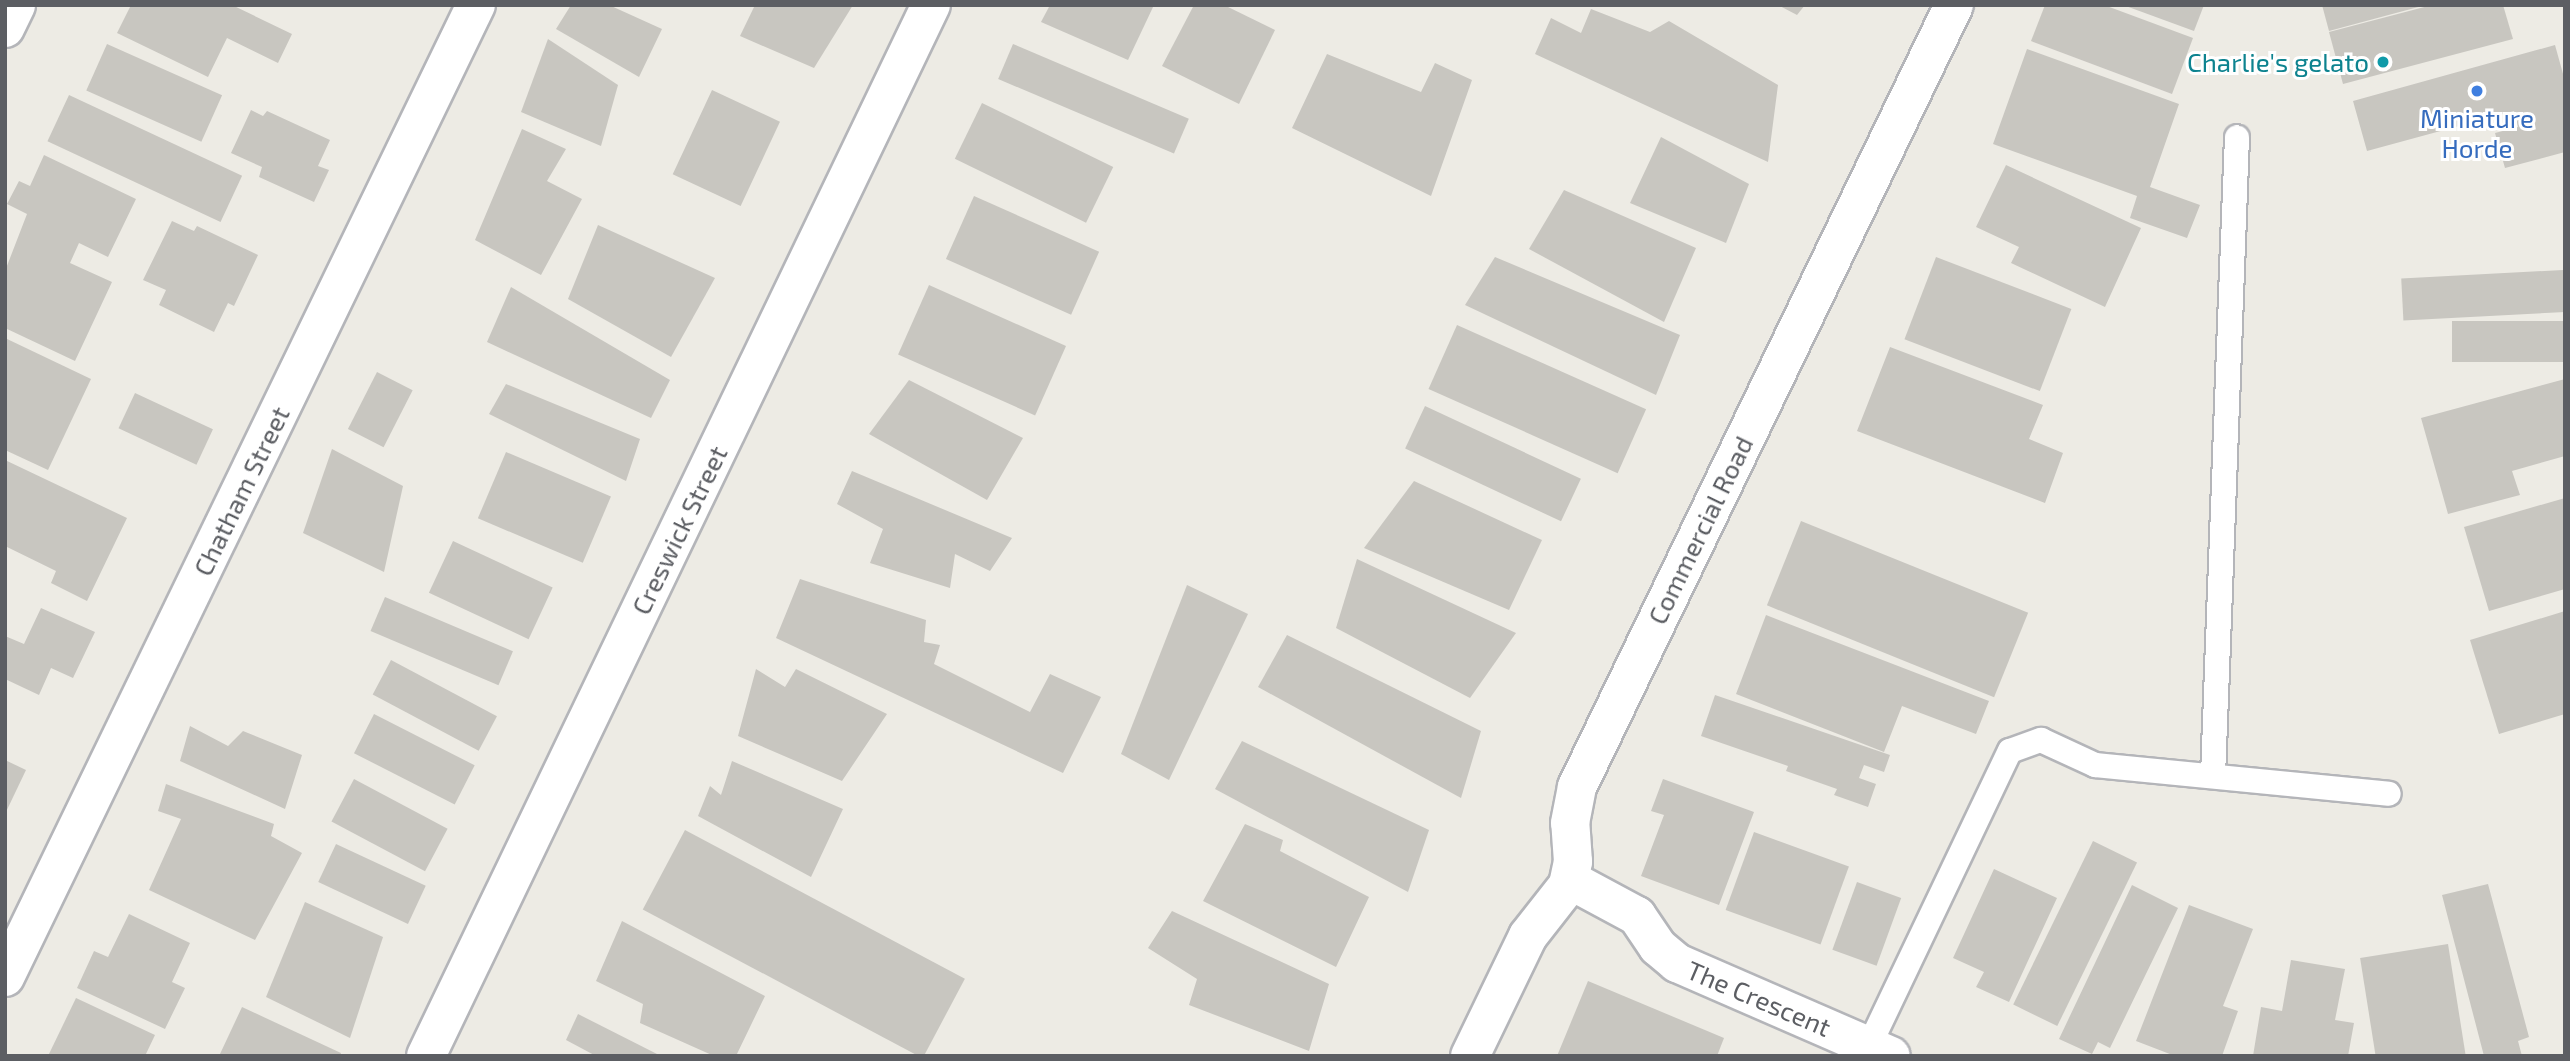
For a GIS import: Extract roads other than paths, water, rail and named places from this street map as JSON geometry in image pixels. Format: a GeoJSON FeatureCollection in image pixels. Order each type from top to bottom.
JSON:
{"type":"FeatureCollection","features":[{"type":"Feature","properties":{"kind":"street"},"geometry":{"type":"LineString","coordinates":[[5,28],[16,5]]}},
{"type":"Feature","properties":{"kind":"street","name":"Chatham Street"},"geometry":{"type":"LineString","coordinates":[[5,977],[476,5]]}},
{"type":"Feature","properties":{"kind":"street","name":"Creswick Street"},"geometry":{"type":"LineString","coordinates":[[426,1056],[931,5]]}},
{"type":"Feature","properties":{"kind":"street","name":"Commercial Road"},"geometry":{"type":"LineString","coordinates":[[1570,880],[1570,823],[1577,787],[1955,5]]}},
{"type":"Feature","properties":{"kind":"street"},"geometry":{"type":"LineString","coordinates":[[1470,1056],[1528,936],[1570,880]]}},
{"type":"Feature","properties":{"kind":"street","name":"The Crescent"},"geometry":{"type":"LineString","coordinates":[[1570,880],[1637,916],[1658,947],[1677,963],[1880,1051]]}},
{"type":"Feature","properties":{"kind":"lane"},"geometry":{"type":"LineString","coordinates":[[2213,776],[2237,137]]}},
{"type":"Feature","properties":{"kind":"lane"},"geometry":{"type":"LineString","coordinates":[[1880,1051],[2010,751],[2041,740],[2095,765],[2389,794]]}},
{"type":"Feature","properties":{"kind":"place","name":"Charlie's gelato"},"geometry":{"type":"Point","coordinates":[2383,62]}},
{"type":"Feature","properties":{"kind":"place","name":"Miniature Horde"},"geometry":{"type":"Point","coordinates":[2477,91]}}]}
